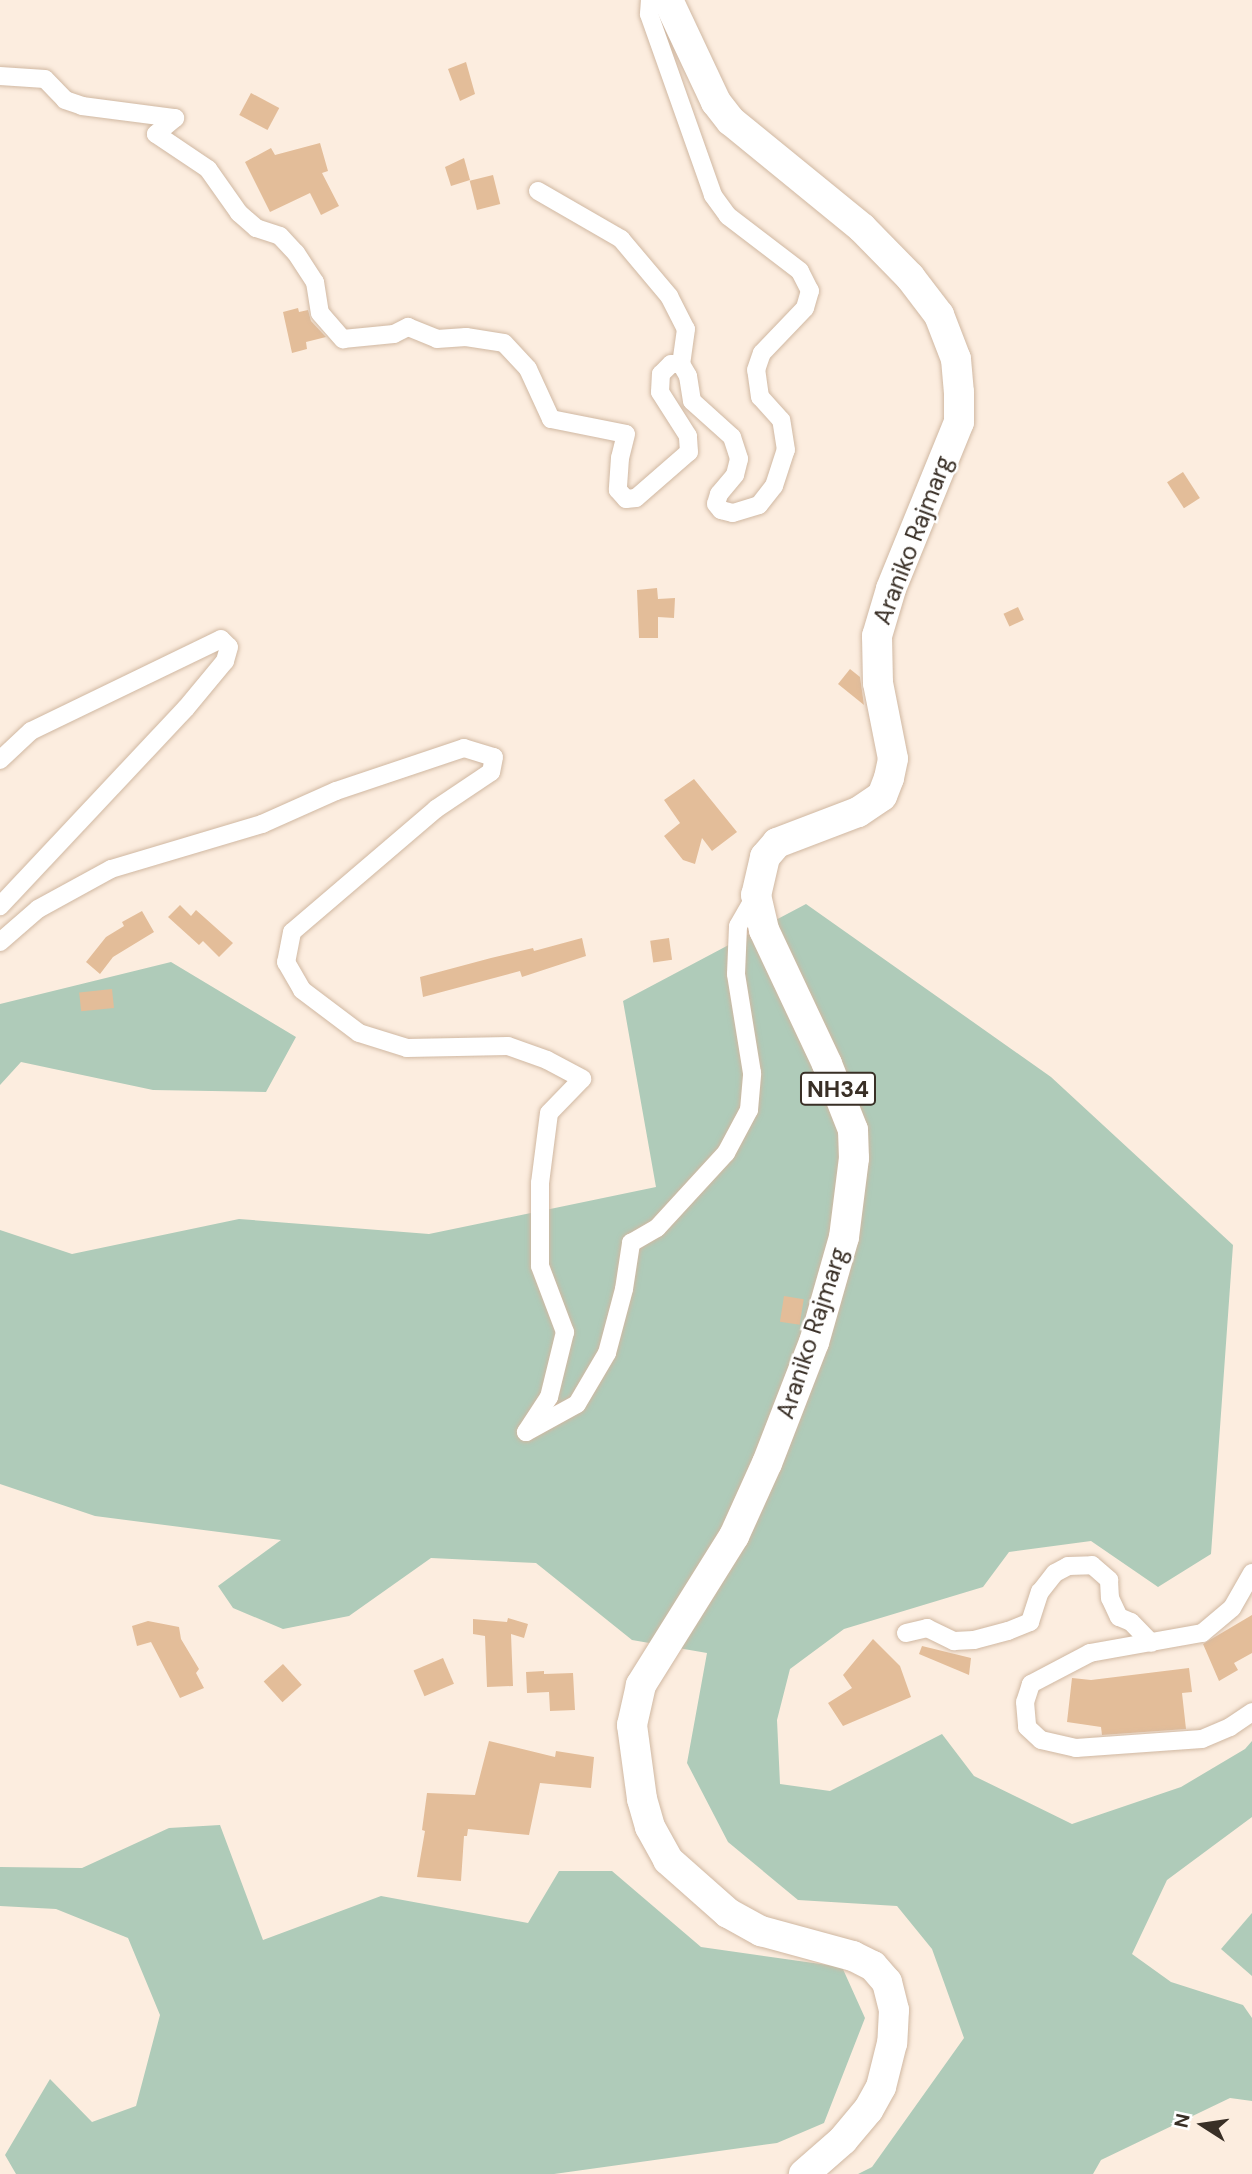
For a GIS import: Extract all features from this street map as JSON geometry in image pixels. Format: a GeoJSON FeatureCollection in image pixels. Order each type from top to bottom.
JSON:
{"type":"FeatureCollection","features":[{"type":"Feature","properties":{"kind":"highway","name":"Araniko Rajmarg"},"geometry":{"type":"LineString","coordinates":[[667,0],[716,102],[731,121],[880,245],[939,315],[956,359],[959,422],[891,589],[877,636],[878,683],[893,759],[889,778],[882,796],[858,811],[777,843],[765,858],[756,895],[764,930],[827,1063],[853,1130],[853,1158],[844,1237],[814,1342],[768,1463],[734,1536],[642,1685],[632,1725],[642,1799],[650,1827],[668,1860],[728,1913],[761,1931],[853,1956],[873,1966],[887,1982],[894,2010],[893,2032],[881,2087],[849,2133],[804,2174]]}},
{"type":"Feature","properties":{"kind":"street"},"geometry":{"type":"LineString","coordinates":[[538,191],[621,239],[669,296],[686,329],[681,364],[688,376],[692,401],[732,436],[739,459],[734,475],[719,494],[716,504],[721,510],[733,513],[758,505],[774,486],[786,450],[781,420],[760,397],[756,370],[762,353],[805,308],[810,291],[800,271],[728,216],[713,195],[649,14],[650,0]]}},
{"type":"Feature","properties":{"kind":"street"},"geometry":{"type":"LineString","coordinates":[[0,76],[45,79],[65,100],[82,106],[175,118],[156,134],[208,169],[239,213],[256,228],[280,236],[296,253],[315,282],[320,313],[342,339],[394,334],[408,327],[437,339],[466,337],[505,343],[528,369],[551,419],[626,434],[620,458],[618,491],[626,499],[636,498],[689,452],[688,436],[660,392],[661,374],[671,364],[681,364]]}},
{"type":"Feature","properties":{"kind":"street"},"geometry":{"type":"LineString","coordinates":[[0,760],[32,731],[44,725],[221,639],[229,647],[225,661],[186,708],[0,906]]}},
{"type":"Feature","properties":{"kind":"street"},"geometry":{"type":"LineString","coordinates":[[0,942],[38,909],[111,869],[262,824],[336,791],[464,748],[494,757],[491,772],[436,809],[292,932],[285,962],[302,990],[359,1033],[407,1048],[508,1046],[547,1059],[582,1079],[549,1113],[540,1183],[540,1266],[565,1332],[549,1397],[526,1432],[577,1404],[585,1393],[607,1353],[624,1289],[631,1243],[657,1228],[726,1153],[750,1110],[752,1073],[736,974],[738,926],[756,895]]}},
{"type":"Feature","properties":{"kind":"street"},"geometry":{"type":"LineString","coordinates":[[905,1633],[927,1628],[954,1641],[974,1640],[1008,1631],[1030,1622],[1040,1592],[1055,1573],[1068,1566],[1092,1565],[1109,1580],[1110,1598],[1119,1617],[1131,1622],[1151,1643]]}},
{"type":"Feature","properties":{"kind":"street"},"geometry":{"type":"LineString","coordinates":[[1252,1573],[1232,1608],[1202,1633],[1090,1653],[1031,1684],[1025,1702],[1027,1727],[1041,1740],[1076,1748],[1202,1739],[1230,1727],[1252,1712]]}},
{"type":"Feature","properties":{"kind":"green space"},"geometry":{"type":"Polygon","coordinates":[[[806,904],[1051,1077],[1233,1245],[1211,1554],[1158,1587],[1091,1541],[1009,1552],[983,1587],[844,1629],[790,1669],[777,1720],[780,1784],[830,1791],[942,1734],[974,1776],[1072,1824],[1181,1787],[1245,1749],[1252,1741],[1252,1817],[1167,1880],[1132,1954],[1171,1982],[1243,2005],[1252,2018],[1252,2101],[1230,2098],[1101,2160],[1093,2174],[858,2174],[872,2167],[964,2038],[932,1949],[897,1906],[798,1900],[728,1842],[687,1763],[707,1653],[632,1640],[536,1563],[431,1558],[349,1616],[283,1629],[233,1608],[218,1586],[281,1540],[95,1516],[0,1484],[0,1230],[72,1254],[239,1219],[429,1234],[656,1187],[623,1001],[806,904]]]}},
{"type":"Feature","properties":{"kind":"green space"},"geometry":{"type":"Polygon","coordinates":[[[171,962],[296,1037],[266,1092],[153,1090],[21,1062],[0,1085],[0,1004],[171,962]]]}},
{"type":"Feature","properties":{"kind":"green space"},"geometry":{"type":"Polygon","coordinates":[[[220,1825],[263,1940],[381,1896],[528,1923],[559,1871],[612,1871],[701,1947],[842,1967],[865,2018],[824,2123],[777,2143],[554,2174],[16,2174],[5,2155],[50,2079],[92,2122],[136,2106],[160,2015],[128,1938],[56,1909],[0,1906],[0,1867],[82,1868],[169,1828],[220,1825]]]}},
{"type":"Feature","properties":{"kind":"green space"},"geometry":{"type":"Polygon","coordinates":[[[1252,1913],[1252,1976],[1221,1949],[1252,1913]]]}},
{"type":"Feature","properties":{"kind":"building"},"geometry":{"type":"Polygon","coordinates":[[[466,62],[475,94],[460,101],[448,69],[466,62]]]}},
{"type":"Feature","properties":{"kind":"building"},"geometry":{"type":"Polygon","coordinates":[[[251,93],[279,108],[268,130],[239,115],[251,93]]]}},
{"type":"Feature","properties":{"kind":"building"},"geometry":{"type":"Polygon","coordinates":[[[320,143],[328,171],[322,173],[339,206],[321,215],[310,193],[270,212],[245,162],[271,148],[275,155],[320,143]]]}},
{"type":"Feature","properties":{"kind":"building"},"geometry":{"type":"Polygon","coordinates":[[[464,158],[470,180],[451,186],[445,167],[464,158]]]}},
{"type":"Feature","properties":{"kind":"building"},"geometry":{"type":"Polygon","coordinates":[[[493,175],[500,204],[477,210],[470,181],[493,175]]]}},
{"type":"Feature","properties":{"kind":"building"},"geometry":{"type":"Polygon","coordinates":[[[298,308],[299,312],[308,310],[311,321],[326,337],[306,342],[307,349],[292,353],[283,312],[298,308]]]}},
{"type":"Feature","properties":{"kind":"building"},"geometry":{"type":"Polygon","coordinates":[[[1183,472],[1200,498],[1184,508],[1167,482],[1183,472]]]}},
{"type":"Feature","properties":{"kind":"building"},"geometry":{"type":"Polygon","coordinates":[[[657,588],[658,599],[675,598],[674,618],[658,617],[658,638],[639,638],[637,590],[657,588]]]}},
{"type":"Feature","properties":{"kind":"building"},"geometry":{"type":"Polygon","coordinates":[[[1018,607],[1024,620],[1009,626],[1003,614],[1018,607]]]}},
{"type":"Feature","properties":{"kind":"building"},"geometry":{"type":"Polygon","coordinates":[[[850,669],[860,677],[864,705],[838,684],[850,669]]]}},
{"type":"Feature","properties":{"kind":"building"},"geometry":{"type":"Polygon","coordinates":[[[694,779],[737,832],[712,851],[702,838],[695,864],[683,860],[664,836],[680,823],[664,800],[694,779]]]}},
{"type":"Feature","properties":{"kind":"building"},"geometry":{"type":"Polygon","coordinates":[[[180,905],[191,916],[196,910],[233,943],[219,957],[203,941],[199,945],[168,917],[180,905]]]}},
{"type":"Feature","properties":{"kind":"building"},"geometry":{"type":"Polygon","coordinates":[[[142,911],[154,932],[113,957],[100,974],[86,962],[106,937],[124,926],[122,922],[142,911]]]}},
{"type":"Feature","properties":{"kind":"building"},"geometry":{"type":"Polygon","coordinates":[[[582,938],[586,956],[522,977],[520,971],[423,997],[420,977],[582,938]]]}},
{"type":"Feature","properties":{"kind":"building"},"geometry":{"type":"Polygon","coordinates":[[[669,938],[672,960],[653,962],[650,941],[669,938]]]}},
{"type":"Feature","properties":{"kind":"building"},"geometry":{"type":"Polygon","coordinates":[[[112,989],[114,1008],[81,1011],[79,992],[112,989]]]}},
{"type":"Feature","properties":{"kind":"building"},"geometry":{"type":"Polygon","coordinates":[[[784,1296],[804,1299],[800,1325],[780,1322],[784,1296]]]}},
{"type":"Feature","properties":{"kind":"building"},"geometry":{"type":"Polygon","coordinates":[[[1252,1615],[1252,1653],[1234,1663],[1238,1670],[1219,1681],[1203,1644],[1252,1615]]]}},
{"type":"Feature","properties":{"kind":"building"},"geometry":{"type":"Polygon","coordinates":[[[508,1618],[528,1624],[524,1638],[511,1634],[513,1686],[487,1687],[485,1636],[473,1634],[473,1619],[507,1622],[508,1618]]]}},
{"type":"Feature","properties":{"kind":"building"},"geometry":{"type":"Polygon","coordinates":[[[148,1621],[179,1627],[181,1639],[199,1669],[196,1673],[204,1688],[180,1698],[151,1642],[137,1646],[132,1626],[148,1621]]]}},
{"type":"Feature","properties":{"kind":"building"},"geometry":{"type":"Polygon","coordinates":[[[873,1639],[900,1666],[911,1697],[843,1726],[828,1703],[852,1688],[843,1675],[873,1639]]]}},
{"type":"Feature","properties":{"kind":"building"},"geometry":{"type":"Polygon","coordinates":[[[922,1646],[971,1658],[969,1675],[919,1654],[922,1646]]]}},
{"type":"Feature","properties":{"kind":"building"},"geometry":{"type":"Polygon","coordinates":[[[443,1658],[454,1684],[424,1696],[414,1671],[443,1658]]]}},
{"type":"Feature","properties":{"kind":"building"},"geometry":{"type":"Polygon","coordinates":[[[283,1664],[302,1685],[282,1702],[264,1681],[283,1664]]]}},
{"type":"Feature","properties":{"kind":"building"},"geometry":{"type":"Polygon","coordinates":[[[1189,1668],[1192,1692],[1182,1693],[1186,1729],[1102,1735],[1101,1727],[1067,1722],[1072,1678],[1091,1680],[1189,1668]]]}},
{"type":"Feature","properties":{"kind":"building"},"geometry":{"type":"Polygon","coordinates":[[[544,1671],[544,1674],[573,1673],[575,1710],[550,1711],[549,1692],[527,1693],[526,1672],[544,1671]]]}},
{"type":"Feature","properties":{"kind":"building"},"geometry":{"type":"Polygon","coordinates":[[[489,1741],[555,1757],[556,1751],[594,1757],[591,1788],[540,1783],[529,1835],[468,1829],[467,1836],[464,1836],[461,1881],[417,1877],[425,1831],[422,1830],[427,1793],[475,1795],[489,1741]]]}}]}
